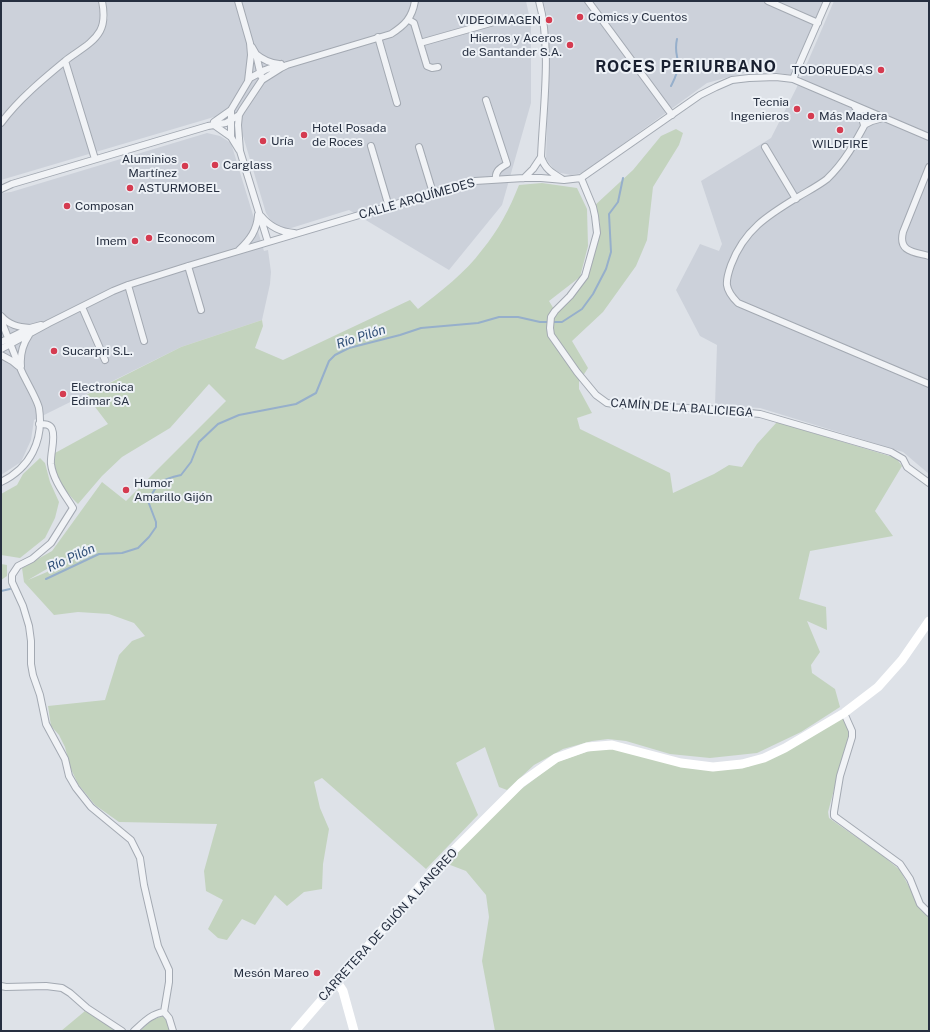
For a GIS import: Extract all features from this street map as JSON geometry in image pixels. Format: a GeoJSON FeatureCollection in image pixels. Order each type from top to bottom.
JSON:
{"type":"FeatureCollection","features":[{"type":"Feature","properties":{"kind":"street"},"geometry":{"type":"LineString","coordinates":[[1,123],[12,108],[65,61],[95,38],[103,23],[104,15],[102,1]]}},
{"type":"Feature","properties":{"kind":"street"},"geometry":{"type":"LineString","coordinates":[[238,1],[253,54],[261,72],[262,80]]}},
{"type":"Feature","properties":{"kind":"street"},"geometry":{"type":"LineString","coordinates":[[212,124],[231,110],[248,81],[255,75],[284,64],[391,34],[409,20],[415,1]]}},
{"type":"Feature","properties":{"kind":"street"},"geometry":{"type":"LineString","coordinates":[[539,1],[542,10],[546,52],[541,157],[549,171],[564,180]]}},
{"type":"Feature","properties":{"kind":"street"},"geometry":{"type":"LineString","coordinates":[[588,1],[672,116]]}},
{"type":"Feature","properties":{"kind":"street"},"geometry":{"type":"LineString","coordinates":[[768,1],[818,22]]}},
{"type":"Feature","properties":{"kind":"street"},"geometry":{"type":"LineString","coordinates":[[794,79],[826,1]]}},
{"type":"Feature","properties":{"kind":"street"},"geometry":{"type":"LineString","coordinates":[[409,20],[414,23],[427,66],[432,68],[438,67]]}},
{"type":"Feature","properties":{"kind":"street"},"geometry":{"type":"LineString","coordinates":[[420,44],[494,22]]}},
{"type":"Feature","properties":{"kind":"street"},"geometry":{"type":"LineString","coordinates":[[378,37],[397,103]]}},
{"type":"Feature","properties":{"kind":"street"},"geometry":{"type":"LineString","coordinates":[[253,54],[271,63],[284,64]]}},
{"type":"Feature","properties":{"kind":"street"},"geometry":{"type":"LineString","coordinates":[[248,81],[253,54]]}},
{"type":"Feature","properties":{"kind":"street"},"geometry":{"type":"LineString","coordinates":[[65,61],[95,159]]}},
{"type":"Feature","properties":{"kind":"street"},"geometry":{"type":"LineString","coordinates":[[1,189],[12,184],[212,124],[226,123],[239,115],[262,80],[284,64]]}},
{"type":"Feature","properties":{"kind":"street"},"geometry":{"type":"LineString","coordinates":[[261,72],[268,76]]}},
{"type":"Feature","properties":{"kind":"street","name":"CALLE ARQUÍMEDES"},"geometry":{"type":"LineString","coordinates":[[30,330],[49,323],[128,285],[475,181],[524,178],[564,180],[581,178],[672,116],[700,95],[732,80],[776,77],[794,79],[929,137]]}},
{"type":"Feature","properties":{"kind":"street"},"geometry":{"type":"LineString","coordinates":[[486,100],[507,164],[498,169],[495,174],[496,179]]}},
{"type":"Feature","properties":{"kind":"street"},"geometry":{"type":"LineString","coordinates":[[853,105],[861,115],[864,125]]}},
{"type":"Feature","properties":{"kind":"street"},"geometry":{"type":"LineString","coordinates":[[231,110],[231,137]]}},
{"type":"Feature","properties":{"kind":"street"},"geometry":{"type":"LineString","coordinates":[[871,113],[848,155],[826,179],[760,221],[748,234],[734,257],[727,277],[726,286],[732,297],[738,303],[929,384]]}},
{"type":"Feature","properties":{"kind":"street"},"geometry":{"type":"LineString","coordinates":[[239,115],[238,126],[240,151],[268,242]]}},
{"type":"Feature","properties":{"kind":"street"},"geometry":{"type":"LineString","coordinates":[[864,125],[884,118]]}},
{"type":"Feature","properties":{"kind":"street"},"geometry":{"type":"LineString","coordinates":[[230,121],[234,124],[239,142]]}},
{"type":"Feature","properties":{"kind":"street"},"geometry":{"type":"LineString","coordinates":[[212,124],[231,137],[240,151]]}},
{"type":"Feature","properties":{"kind":"street"},"geometry":{"type":"LineString","coordinates":[[371,146],[389,207]]}},
{"type":"Feature","properties":{"kind":"street"},"geometry":{"type":"LineString","coordinates":[[419,147],[433,193]]}},
{"type":"Feature","properties":{"kind":"street"},"geometry":{"type":"LineString","coordinates":[[765,147],[796,199]]}},
{"type":"Feature","properties":{"kind":"street"},"geometry":{"type":"LineString","coordinates":[[524,178],[533,169],[541,157]]}},
{"type":"Feature","properties":{"kind":"street"},"geometry":{"type":"LineString","coordinates":[[929,167],[901,240],[904,247],[910,251],[929,256]]}},
{"type":"Feature","properties":{"kind":"street","name":"CAMÍN DE LA BALICIEGA"},"geometry":{"type":"LineString","coordinates":[[581,178],[596,216],[597,233],[585,276],[570,296],[555,311],[551,317],[550,328],[551,335],[577,372],[596,395],[607,403],[620,405],[710,409],[760,414],[891,452],[903,459],[907,467],[929,483]]}},
{"type":"Feature","properties":{"kind":"street"},"geometry":{"type":"LineString","coordinates":[[258,212],[272,228],[300,233]]}},
{"type":"Feature","properties":{"kind":"street"},"geometry":{"type":"LineString","coordinates":[[238,251],[248,242],[255,231],[258,212]]}},
{"type":"Feature","properties":{"kind":"street"},"geometry":{"type":"LineString","coordinates":[[188,266],[201,310]]}},
{"type":"Feature","properties":{"kind":"street"},"geometry":{"type":"LineString","coordinates":[[128,285],[144,341]]}},
{"type":"Feature","properties":{"kind":"street"},"geometry":{"type":"LineString","coordinates":[[82,307],[105,360]]}},
{"type":"Feature","properties":{"kind":"street"},"geometry":{"type":"LineString","coordinates":[[1,316],[14,325],[30,330],[23,345],[20,360],[21,370]]}},
{"type":"Feature","properties":{"kind":"street"},"geometry":{"type":"LineString","coordinates":[[1,320],[9,342],[38,407],[39,424],[38,436],[32,456],[22,468],[1,482]]}},
{"type":"Feature","properties":{"kind":"street","name":"CALLE ARQUÍMEDES"},"geometry":{"type":"LineString","coordinates":[[1,349],[13,338],[40,325],[49,323]]}},
{"type":"Feature","properties":{"kind":"street","name":"CALLE ARQUÍMEDES"},"geometry":{"type":"LineString","coordinates":[[1,345],[40,325]]}},
{"type":"Feature","properties":{"kind":"street","name":"CALLE ARQUÍMEDES"},"geometry":{"type":"LineString","coordinates":[[1,342],[9,342]]}},
{"type":"Feature","properties":{"kind":"street"},"geometry":{"type":"LineString","coordinates":[[1,355],[12,361],[21,370]]}},
{"type":"Feature","properties":{"kind":"street"},"geometry":{"type":"LineString","coordinates":[[39,424],[48,424],[52,428],[54,433],[50,462],[52,470],[73,508],[51,543],[32,559],[18,566],[12,575],[12,582],[23,606],[29,626],[31,641],[31,664],[44,708],[46,724],[65,759],[68,776],[91,806],[131,840],[140,858],[144,885],[158,946],[169,970],[169,982],[164,1012],[169,1018],[173,1031]]}},
{"type":"Feature","properties":{"kind":"street","name":"CARRETERA DE GIJÓN A LANGREO"},"geometry":{"type":"LineString","coordinates":[[295,1031],[434,870],[521,783],[556,758],[587,747],[612,745],[681,763],[713,767],[753,762],[785,748],[844,713],[878,687],[902,660],[929,621]]}},
{"type":"Feature","properties":{"kind":"street"},"geometry":{"type":"LineString","coordinates":[[844,713],[852,731],[852,737],[840,776],[834,816],[900,864],[910,879],[920,904],[929,913]]}},
{"type":"Feature","properties":{"kind":"street"},"geometry":{"type":"LineString","coordinates":[[337,982],[343,991],[354,1031]]}},
{"type":"Feature","properties":{"kind":"street"},"geometry":{"type":"LineString","coordinates":[[1,986],[46,986],[62,988],[87,1008],[122,1031]]}},
{"type":"Feature","properties":{"kind":"street"},"geometry":{"type":"LineString","coordinates":[[134,1031],[156,1013],[164,1012]]}},
{"type":"Feature","properties":{"kind":"shaded area"},"geometry":{"type":"Polygon","coordinates":[[[1,1],[98,1],[101,21],[95,34],[28,87],[1,117],[1,1]]]}},
{"type":"Feature","properties":{"kind":"shaded area"},"geometry":{"type":"Polygon","coordinates":[[[106,1],[526,1],[531,24],[531,103],[502,205],[449,270],[349,210],[288,229],[271,221],[266,213],[243,136],[214,117],[1,180],[1,127],[11,113],[42,83],[98,38],[108,18],[106,1]]]}},
{"type":"Feature","properties":{"kind":"shaded area"},"geometry":{"type":"Polygon","coordinates":[[[543,1],[823,1],[791,75],[772,72],[747,72],[707,83],[583,173],[571,175],[556,172],[546,159],[549,51],[546,11],[543,1]]]}},
{"type":"Feature","properties":{"kind":"shaded area"},"geometry":{"type":"Polygon","coordinates":[[[834,1],[929,1],[929,474],[903,452],[760,408],[715,405],[717,345],[700,336],[676,290],[700,244],[719,251],[722,244],[701,181],[771,138],[796,89],[834,1]]]}},
{"type":"Feature","properties":{"kind":"shaded area"},"geometry":{"type":"Polygon","coordinates":[[[207,133],[220,136],[231,143],[264,251],[268,250],[271,272],[270,284],[262,320],[181,347],[34,420],[31,440],[21,462],[1,475],[1,193],[11,192],[207,133]]]}},
{"type":"Feature","properties":{"kind":"green space"},"geometry":{"type":"Polygon","coordinates":[[[676,129],[683,133],[679,145],[653,187],[647,240],[636,266],[603,312],[572,341],[588,368],[579,382],[579,389],[592,413],[577,418],[580,429],[670,473],[673,493],[714,474],[729,465],[742,467],[757,444],[777,422],[896,458],[902,466],[875,511],[893,536],[810,551],[799,599],[826,607],[827,630],[807,621],[820,652],[811,665],[812,673],[835,689],[840,707],[801,732],[757,753],[710,758],[670,754],[626,741],[608,739],[592,741],[563,749],[534,765],[507,790],[499,787],[485,747],[456,763],[478,815],[426,869],[322,778],[314,782],[320,808],[329,829],[323,864],[322,889],[304,892],[287,906],[275,895],[255,925],[242,919],[227,940],[218,938],[208,929],[223,900],[206,891],[204,871],[217,824],[119,822],[95,805],[78,784],[70,767],[65,747],[59,735],[51,726],[48,706],[105,700],[119,655],[132,641],[145,636],[134,623],[109,614],[78,612],[54,615],[24,582],[22,568],[52,551],[102,482],[126,501],[226,401],[209,384],[170,428],[122,457],[102,476],[78,504],[60,482],[55,471],[54,463],[55,453],[108,424],[86,395],[181,347],[262,320],[263,326],[255,348],[283,360],[410,300],[418,309],[468,266],[488,243],[508,211],[519,185],[542,183],[577,188],[587,209],[588,246],[580,277],[549,301],[555,311],[583,280],[600,223],[593,207],[633,170],[661,136],[676,129]],[[81,549],[28,580],[47,572],[81,549]]]}},
{"type":"Feature","properties":{"kind":"green space"},"geometry":{"type":"Polygon","coordinates":[[[40,458],[45,463],[50,482],[59,502],[55,518],[45,538],[20,558],[1,555],[1,494],[17,485],[23,474],[40,458]]]}},
{"type":"Feature","properties":{"kind":"green space"},"geometry":{"type":"Polygon","coordinates":[[[1,564],[7,565],[7,576],[1,580],[1,564]]]}},
{"type":"Feature","properties":{"kind":"green space"},"geometry":{"type":"Polygon","coordinates":[[[843,718],[848,728],[848,737],[828,812],[829,818],[883,856],[900,870],[921,909],[929,917],[929,1031],[495,1031],[482,961],[489,917],[486,895],[466,871],[445,863],[520,790],[557,762],[599,749],[613,749],[645,757],[748,767],[843,718]]]}},
{"type":"Feature","properties":{"kind":"green space"},"geometry":{"type":"Polygon","coordinates":[[[85,1011],[98,1018],[115,1031],[61,1031],[85,1011]]]}},
{"type":"Feature","properties":{"kind":"green space"},"geometry":{"type":"Polygon","coordinates":[[[163,1016],[170,1031],[140,1031],[152,1020],[163,1016]]]}},
{"type":"Feature","properties":{"kind":"waterway","name":"Río Pilón"},"geometry":{"type":"LineString","coordinates":[[671,86],[678,68],[676,53],[677,39]]}},
{"type":"Feature","properties":{"kind":"waterway","name":"Río Pilón"},"geometry":{"type":"LineString","coordinates":[[46,579],[99,554],[122,553],[138,548],[156,527],[156,522],[148,501],[157,485],[168,478],[181,475],[191,462],[199,442],[218,424],[239,415],[296,404],[316,393],[329,361],[335,355],[349,348],[421,328],[478,323],[499,317],[518,317],[540,322],[562,322],[582,309],[593,294],[606,269],[611,252],[609,214],[618,202],[623,178]]}},
{"type":"Feature","properties":{"kind":"waterway","name":"Río Pilón"},"geometry":{"type":"LineString","coordinates":[[1,591],[10,589]]}},
{"type":"Feature","properties":{"kind":"place","name":"Comics y Cuentos"},"geometry":{"type":"Point","coordinates":[580,17]}},
{"type":"Feature","properties":{"kind":"place","name":"VIDEOIMAGEN"},"geometry":{"type":"Point","coordinates":[549,20]}},
{"type":"Feature","properties":{"kind":"place","name":"Hierros y Aceros de Santander S.A."},"geometry":{"type":"Point","coordinates":[570,45]}},
{"type":"Feature","properties":{"kind":"place","name":"TODORUEDAS"},"geometry":{"type":"Point","coordinates":[881,70]}},
{"type":"Feature","properties":{"kind":"place","name":"Tecnia Ingenieros"},"geometry":{"type":"Point","coordinates":[797,109]}},
{"type":"Feature","properties":{"kind":"place","name":"Más Madera"},"geometry":{"type":"Point","coordinates":[811,116]}},
{"type":"Feature","properties":{"kind":"place","name":"WILDFIRE"},"geometry":{"type":"Point","coordinates":[840,130]}},
{"type":"Feature","properties":{"kind":"place","name":"Hotel Posada de Roces"},"geometry":{"type":"Point","coordinates":[304,135]}},
{"type":"Feature","properties":{"kind":"place","name":"Uría"},"geometry":{"type":"Point","coordinates":[263,141]}},
{"type":"Feature","properties":{"kind":"place","name":"Carglass"},"geometry":{"type":"Point","coordinates":[215,165]}},
{"type":"Feature","properties":{"kind":"place","name":"Aluminios Martínez"},"geometry":{"type":"Point","coordinates":[185,166]}},
{"type":"Feature","properties":{"kind":"place","name":"ASTURMOBEL"},"geometry":{"type":"Point","coordinates":[130,188]}},
{"type":"Feature","properties":{"kind":"place","name":"Composan"},"geometry":{"type":"Point","coordinates":[67,206]}},
{"type":"Feature","properties":{"kind":"place","name":"Econocom"},"geometry":{"type":"Point","coordinates":[149,238]}},
{"type":"Feature","properties":{"kind":"place","name":"Imem"},"geometry":{"type":"Point","coordinates":[135,241]}},
{"type":"Feature","properties":{"kind":"place","name":"Sucarpri S.L."},"geometry":{"type":"Point","coordinates":[54,351]}},
{"type":"Feature","properties":{"kind":"place","name":"Electronica Edimar SA"},"geometry":{"type":"Point","coordinates":[63,394]}},
{"type":"Feature","properties":{"kind":"place","name":"Humor Amarillo Gijón"},"geometry":{"type":"Point","coordinates":[126,490]}},
{"type":"Feature","properties":{"kind":"place","name":"Mesón Mareo"},"geometry":{"type":"Point","coordinates":[317,973]}},
{"type":"Feature","properties":{"kind":"district","name":"ROCES PERIURBANO"},"geometry":{"type":"Point","coordinates":[686,67]}}]}
